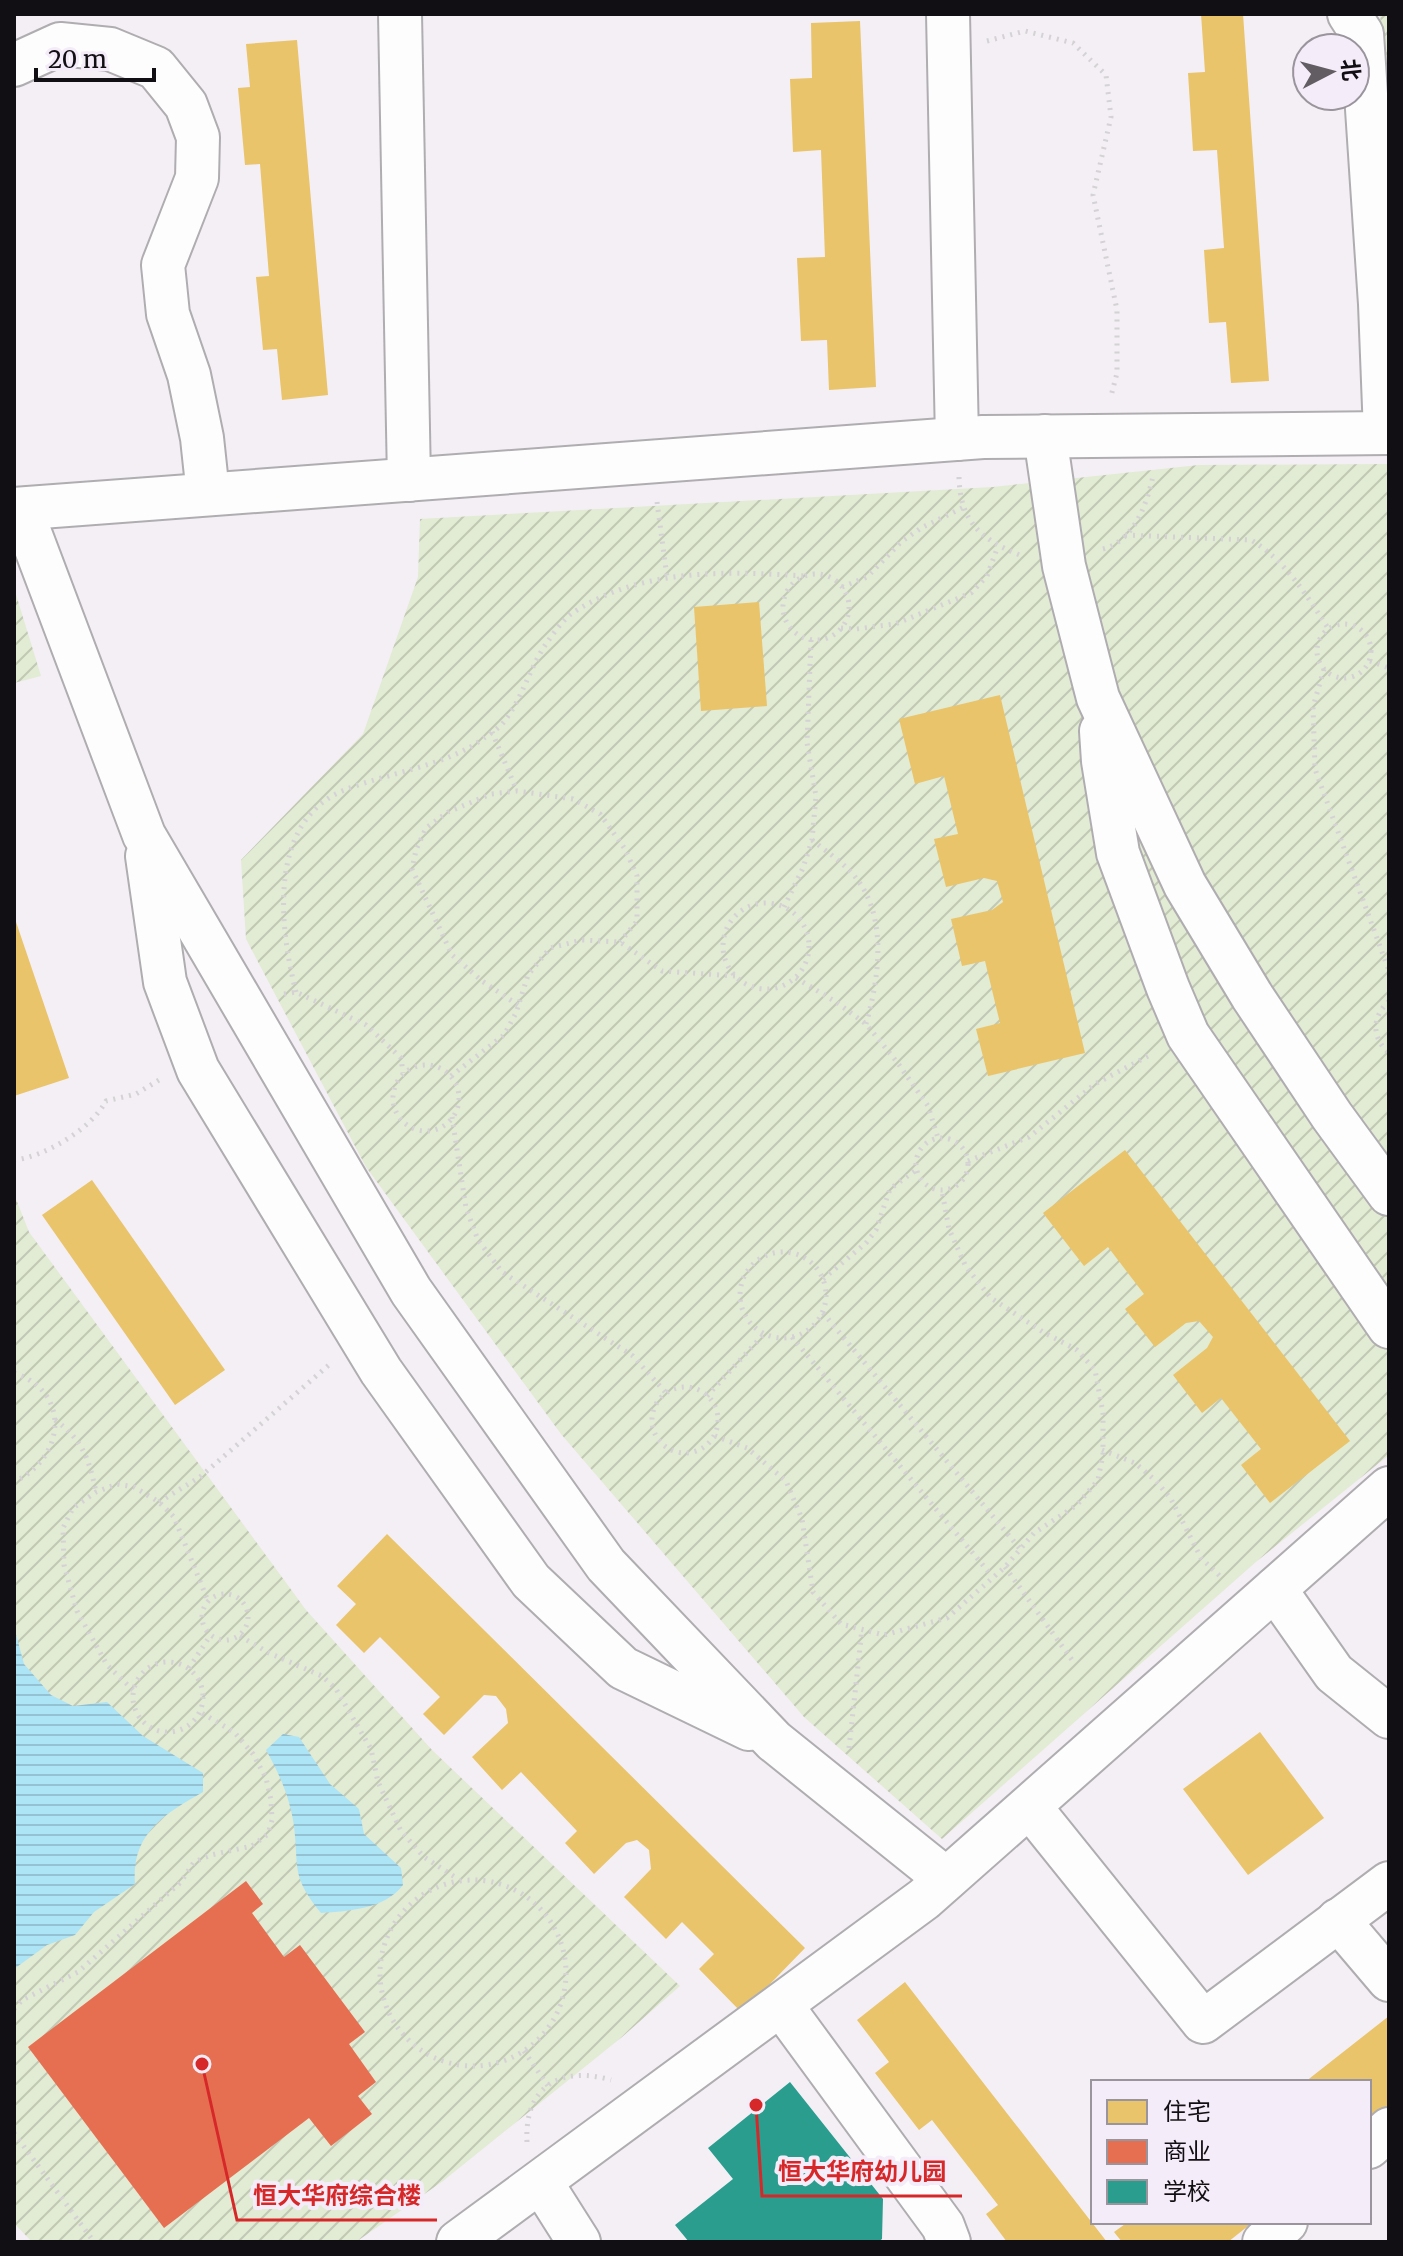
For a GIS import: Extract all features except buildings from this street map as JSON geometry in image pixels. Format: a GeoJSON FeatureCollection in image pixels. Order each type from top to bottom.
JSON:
{"type":"FeatureCollection","features":[{"type":"Feature","properties":{"kind":"lane"},"geometry":{"type":"LineString","coordinates":[[400,14],[409,480]]}},
{"type":"Feature","properties":{"kind":"lane"},"geometry":{"type":"LineString","coordinates":[[946,1879],[774,1741],[616,1576],[411,1291],[144,835],[17,509],[957,439],[1387,433],[1362,34],[1349,14]]}},
{"type":"Feature","properties":{"kind":"lane"},"geometry":{"type":"LineString","coordinates":[[948,33],[957,439]]}},
{"type":"Feature","properties":{"kind":"lane"},"geometry":{"type":"LineString","coordinates":[[14,65],[60,44],[110,49],[156,68],[186,105],[198,137],[197,178],[163,265],[168,314],[189,375],[202,438],[208,494]]}},
{"type":"Feature","properties":{"kind":"lane"},"geometry":{"type":"LineString","coordinates":[[1045,436],[1064,566],[1098,698],[1103,761],[1118,853],[1168,988],[1188,1035],[1389,1327]]}},
{"type":"Feature","properties":{"kind":"lane"},"geometry":{"type":"LineString","coordinates":[[1098,698],[1185,885],[1300,1068],[1389,1194]]}},
{"type":"Feature","properties":{"kind":"lane"},"geometry":{"type":"LineString","coordinates":[[144,835],[165,982],[198,1070],[381,1371],[531,1581],[623,1668],[774,1741]]}},
{"type":"Feature","properties":{"kind":"lane"},"geometry":{"type":"LineString","coordinates":[[458,2242],[924,1899],[1389,1488]]}},
{"type":"Feature","properties":{"kind":"lane"},"geometry":{"type":"LineString","coordinates":[[1265,1598],[1334,1673],[1389,1717]]}},
{"type":"Feature","properties":{"kind":"lane"},"geometry":{"type":"LineString","coordinates":[[1030,1807],[1203,2022],[1389,1883]]}},
{"type":"Feature","properties":{"kind":"lane"},"geometry":{"type":"LineString","coordinates":[[1338,1920],[1389,1980]]}},
{"type":"Feature","properties":{"kind":"lane"},"geometry":{"type":"LineString","coordinates":[[781,2005],[943,2226],[949,2242]]}},
{"type":"Feature","properties":{"kind":"lane"},"geometry":{"type":"LineString","coordinates":[[1371,2145],[1389,2129]]}},
{"type":"Feature","properties":{"kind":"lane"},"geometry":{"type":"LineString","coordinates":[[541,2182],[579,2242]]}},
{"type":"Feature","properties":{"kind":"lane"},"geometry":{"type":"LineString","coordinates":[[1264,2242],[1284,2224]]}},
{"type":"Feature","properties":{"kind":"path"},"geometry":{"type":"LineString","coordinates":[[948,33],[1025,31],[1073,43],[1106,75],[1111,117],[1093,195],[1117,310],[1117,373],[1100,436]]}},
{"type":"Feature","properties":{"kind":"path"},"geometry":{"type":"LineString","coordinates":[[652,461],[667,577]]}},
{"type":"Feature","properties":{"kind":"path"},"geometry":{"type":"LineString","coordinates":[[842,587],[867,577],[901,542],[921,528],[964,507]]}},
{"type":"Feature","properties":{"kind":"path"},"geometry":{"type":"LineString","coordinates":[[1125,535],[1251,540],[1284,566],[1328,628]]}},
{"type":"Feature","properties":{"kind":"path"},"geometry":{"type":"LineString","coordinates":[[841,628],[895,624],[971,593],[987,576],[998,546]]}},
{"type":"Feature","properties":{"kind":"path"},"geometry":{"type":"LineString","coordinates":[[296,992],[290,970],[282,893],[290,847],[314,809],[344,789],[444,758],[479,742],[505,721],[545,645],[572,613],[623,589],[667,577],[735,571],[824,575],[842,587],[847,596],[847,618],[832,635],[811,640],[792,630],[783,610],[787,590],[804,576]]}},
{"type":"Feature","properties":{"kind":"path"},"geometry":{"type":"LineString","coordinates":[[1345,623],[1361,629],[1371,644],[1370,661],[1357,675],[1339,678],[1324,669],[1316,653],[1317,643],[1328,628],[1345,623]]}},
{"type":"Feature","properties":{"kind":"path"},"geometry":{"type":"LineString","coordinates":[[784,907],[803,868],[812,840],[816,796],[807,743],[811,640]]}},
{"type":"Feature","properties":{"kind":"path"},"geometry":{"type":"LineString","coordinates":[[1370,661],[1389,668]]}},
{"type":"Feature","properties":{"kind":"path"},"geometry":{"type":"LineString","coordinates":[[1324,669],[1313,707],[1315,769],[1389,971]]}},
{"type":"Feature","properties":{"kind":"path"},"geometry":{"type":"LineString","coordinates":[[492,732],[517,791]]}},
{"type":"Feature","properties":{"kind":"path"},"geometry":{"type":"LineString","coordinates":[[518,1005],[482,981],[452,955],[412,869],[426,828],[448,812],[491,794],[517,791],[573,799],[600,814],[625,849],[637,876],[637,921],[620,942]]}},
{"type":"Feature","properties":{"kind":"path"},"geometry":{"type":"LineString","coordinates":[[812,840],[857,879],[876,921],[876,990],[866,1024]]}},
{"type":"Feature","properties":{"kind":"path"},"geometry":{"type":"LineString","coordinates":[[770,903],[784,907],[797,915],[805,927],[809,940],[805,967],[785,986],[758,989],[745,984],[726,963],[723,949],[731,921],[741,910],[755,904],[770,903]]}},
{"type":"Feature","properties":{"kind":"path"},"geometry":{"type":"LineString","coordinates":[[451,1076],[504,1035],[528,975],[550,948],[582,940],[620,942],[662,971],[735,976]]}},
{"type":"Feature","properties":{"kind":"path"},"geometry":{"type":"LineString","coordinates":[[796,978],[866,1024],[928,1106],[938,1138]]}},
{"type":"Feature","properties":{"kind":"path"},"geometry":{"type":"LineString","coordinates":[[240,999],[296,992],[366,1025],[401,1058],[403,1073],[393,1092],[393,1103],[403,1122],[413,1128],[434,1130],[452,1117]]}},
{"type":"Feature","properties":{"kind":"path"},"geometry":{"type":"LineString","coordinates":[[1389,1001],[1382,1008],[1375,1026],[1380,1044],[1389,1053]]}},
{"type":"Feature","properties":{"kind":"path"},"geometry":{"type":"LineString","coordinates":[[968,1161],[1029,1137],[1095,1084],[1188,1035]]}},
{"type":"Feature","properties":{"kind":"path"},"geometry":{"type":"LineString","coordinates":[[14,1160],[63,1141],[99,1116],[106,1101],[136,1094],[166,1076],[191,1053]]}},
{"type":"Feature","properties":{"kind":"path"},"geometry":{"type":"LineString","coordinates":[[403,1073],[422,1064],[433,1065],[451,1076],[459,1096],[452,1117],[466,1208],[478,1240],[502,1272],[633,1356],[666,1393]]}},
{"type":"Feature","properties":{"kind":"path"},"geometry":{"type":"LineString","coordinates":[[938,1138],[961,1145],[968,1161],[964,1178],[958,1185],[942,1191],[925,1185],[915,1162],[922,1146],[938,1138]]}},
{"type":"Feature","properties":{"kind":"path"},"geometry":{"type":"LineString","coordinates":[[823,1279],[866,1243],[876,1230],[890,1189],[916,1170]]}},
{"type":"Feature","properties":{"kind":"path"},"geometry":{"type":"LineString","coordinates":[[715,1436],[747,1448],[786,1481],[802,1519],[813,1592],[841,1624],[884,1635],[947,1618],[1005,1567],[1034,1533],[1077,1505],[1098,1480],[1102,1450],[1103,1413],[1095,1370],[1077,1350],[991,1298],[966,1267],[949,1229],[942,1191]]}},
{"type":"Feature","properties":{"kind":"path"},"geometry":{"type":"LineString","coordinates":[[785,1251],[799,1254],[812,1262],[823,1279],[826,1299],[823,1313],[804,1333],[778,1338],[764,1334],[752,1326],[744,1313],[740,1299],[741,1284],[747,1270],[757,1259],[770,1253],[785,1251]]}},
{"type":"Feature","properties":{"kind":"path"},"geometry":{"type":"LineString","coordinates":[[823,1313],[1021,1550]]}},
{"type":"Feature","properties":{"kind":"path"},"geometry":{"type":"LineString","coordinates":[[707,1396],[764,1334]]}},
{"type":"Feature","properties":{"kind":"path"},"geometry":{"type":"LineString","coordinates":[[792,1337],[992,1576]]}},
{"type":"Feature","properties":{"kind":"path"},"geometry":{"type":"LineString","coordinates":[[159,1502],[200,1477],[304,1384],[362,1339]]}},
{"type":"Feature","properties":{"kind":"path"},"geometry":{"type":"LineString","coordinates":[[14,1373],[26,1377],[41,1389],[51,1406],[54,1420],[53,1445],[43,1462],[29,1475],[14,1482]]}},
{"type":"Feature","properties":{"kind":"path"},"geometry":{"type":"LineString","coordinates":[[687,1387],[698,1389],[707,1396],[718,1415],[715,1436],[708,1445],[688,1453],[678,1452],[660,1441],[654,1432],[653,1421],[658,1401],[666,1393],[687,1387]]}},
{"type":"Feature","properties":{"kind":"path"},"geometry":{"type":"LineString","coordinates":[[54,1420],[75,1435],[91,1468],[96,1492]]}},
{"type":"Feature","properties":{"kind":"path"},"geometry":{"type":"LineString","coordinates":[[1102,1450],[1135,1463],[1156,1481],[1171,1499],[1201,1558],[1235,1591],[1265,1598]]}},
{"type":"Feature","properties":{"kind":"path"},"geometry":{"type":"LineString","coordinates":[[133,1690],[107,1665],[77,1611],[64,1565],[63,1528],[73,1508],[96,1492],[117,1484],[134,1487],[159,1502],[174,1517],[208,1601]]}},
{"type":"Feature","properties":{"kind":"path"},"geometry":{"type":"LineString","coordinates":[[1005,1567],[1075,1664]]}},
{"type":"Feature","properties":{"kind":"path"},"geometry":{"type":"LineString","coordinates":[[222,1594],[243,1601],[249,1616],[240,1636],[225,1641],[211,1635],[202,1623],[208,1601],[222,1594]]}},
{"type":"Feature","properties":{"kind":"path"},"geometry":{"type":"LineString","coordinates":[[845,1797],[862,1629]]}},
{"type":"Feature","properties":{"kind":"path"},"geometry":{"type":"LineString","coordinates":[[189,1668],[211,1635]]}},
{"type":"Feature","properties":{"kind":"path"},"geometry":{"type":"LineString","coordinates":[[240,1636],[269,1653],[322,1676],[336,1689],[371,1749],[378,1782],[401,1831],[424,1857],[459,1880]]}},
{"type":"Feature","properties":{"kind":"path"},"geometry":{"type":"LineString","coordinates":[[167,1661],[189,1668],[202,1688],[200,1712],[187,1726],[159,1731],[141,1719],[135,1709],[133,1690],[145,1670],[167,1661]]}},
{"type":"Feature","properties":{"kind":"path"},"geometry":{"type":"LineString","coordinates":[[14,2009],[22,2000],[78,1972],[181,1882],[194,1862],[252,1846],[268,1834],[272,1820],[271,1800],[266,1778],[253,1754],[234,1732],[200,1712]]}},
{"type":"Feature","properties":{"kind":"path"},"geometry":{"type":"LineString","coordinates":[[459,1880],[491,1880],[520,1891],[545,1912],[561,1939],[566,1970],[562,2001],[547,2030],[524,2051],[497,2063],[467,2066],[438,2059],[413,2044],[393,2021],[382,1993],[380,1963],[388,1934],[404,1909],[429,1889],[459,1880]]}},
{"type":"Feature","properties":{"kind":"path"},"geometry":{"type":"LineString","coordinates":[[524,2051],[548,2086]]}},
{"type":"Feature","properties":{"kind":"path"},"geometry":{"type":"LineString","coordinates":[[541,2182],[528,2152],[526,2128],[532,2103],[554,2079],[575,2075],[609,2079],[639,2110]]}},
{"type":"Feature","properties":{"kind":"path"},"geometry":{"type":"LineString","coordinates":[[14,2133],[94,2242]]}},
{"type":"Feature","properties":{"kind":"green space"},"geometry":{"type":"Polygon","coordinates":[[[1380,14],[1389,14],[1389,169],[1380,14]]]}},
{"type":"Feature","properties":{"kind":"green space"},"geometry":{"type":"Polygon","coordinates":[[[1389,464],[1389,1455],[1257,1561],[942,1839],[804,1717],[561,1434],[366,1167],[246,939],[241,860],[363,734],[418,577],[420,519],[993,487],[1199,465],[1389,464]]]}},
{"type":"Feature","properties":{"kind":"green space"},"geometry":{"type":"Polygon","coordinates":[[[14,588],[41,676],[14,683],[14,588]]]}},
{"type":"Feature","properties":{"kind":"green space"},"geometry":{"type":"Polygon","coordinates":[[[14,1194],[29,1232],[306,1610],[432,1750],[680,1986],[622,2037],[443,2181],[356,2242],[32,2242],[14,2223],[14,1194]]]}},
{"type":"Feature","properties":{"kind":"water"},"geometry":{"type":"Polygon","coordinates":[[[14,1627],[24,1664],[51,1695],[73,1706],[107,1702],[143,1736],[203,1773],[203,1792],[163,1818],[144,1839],[135,1867],[135,1884],[94,1912],[75,1935],[47,1945],[14,1969],[14,1627]]]}},
{"type":"Feature","properties":{"kind":"water"},"geometry":{"type":"Polygon","coordinates":[[[283,1734],[299,1737],[330,1784],[359,1809],[364,1834],[401,1868],[403,1885],[387,1899],[366,1907],[321,1913],[311,1900],[298,1872],[290,1806],[266,1750],[283,1734]]]}},
{"type":"Feature","properties":{"kind":"place","name":"恒大华府综合楼"},"geometry":{"type":"Point","coordinates":[202,2064]}},
{"type":"Feature","properties":{"kind":"place","name":"恒大华府幼儿园"},"geometry":{"type":"Point","coordinates":[756,2105]}}]}
